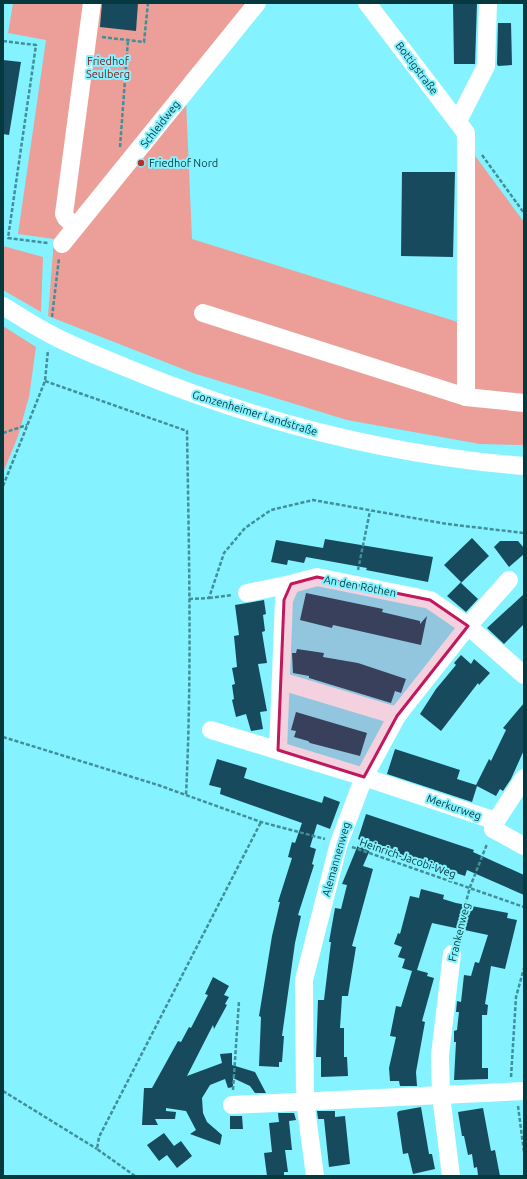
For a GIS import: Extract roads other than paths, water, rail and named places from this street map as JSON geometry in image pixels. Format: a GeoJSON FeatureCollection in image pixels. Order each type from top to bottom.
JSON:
{"type":"FeatureCollection","features":[{"type":"Feature","properties":{"kind":"street"},"geometry":{"type":"LineString","coordinates":[[75,227],[64,214],[92,3]]}},
{"type":"Feature","properties":{"kind":"street","name":"Schleidweg"},"geometry":{"type":"LineString","coordinates":[[62,244],[131,161],[257,3]]}},
{"type":"Feature","properties":{"kind":"street","name":"Bottigstraße"},"geometry":{"type":"LineString","coordinates":[[367,3],[462,127]]}},
{"type":"Feature","properties":{"kind":"street"},"geometry":{"type":"LineString","coordinates":[[466,397],[462,127],[486,66],[488,3]]}},
{"type":"Feature","properties":{"kind":"street","name":"Gonzenheimer Landstraße"},"geometry":{"type":"LineString","coordinates":[[3,306],[49,334],[186,393],[280,422],[360,442],[470,462],[524,466]]}},
{"type":"Feature","properties":{"kind":"street"},"geometry":{"type":"LineString","coordinates":[[203,313],[466,397],[524,403]]}},
{"type":"Feature","properties":{"kind":"street","name":"An den Röthen"},"geometry":{"type":"LineString","coordinates":[[247,593],[318,577],[430,600],[468,626],[524,675]]}},
{"type":"Feature","properties":{"kind":"street","name":"Alemannenweg"},"geometry":{"type":"LineString","coordinates":[[305,1101],[304,980],[339,843],[364,777],[397,716],[468,626],[509,580]]}},
{"type":"Feature","properties":{"kind":"street"},"geometry":{"type":"LineString","coordinates":[[278,750],[284,600],[291,584]]}},
{"type":"Feature","properties":{"kind":"street"},"geometry":{"type":"LineString","coordinates":[[281,681],[397,716]]}},
{"type":"Feature","properties":{"kind":"street"},"geometry":{"type":"LineString","coordinates":[[211,730],[364,777]]}},
{"type":"Feature","properties":{"kind":"street","name":"Merkurweg"},"geometry":{"type":"LineString","coordinates":[[364,777],[496,821],[524,778]]}},
{"type":"Feature","properties":{"kind":"street"},"geometry":{"type":"LineString","coordinates":[[493,829],[524,846]]}},
{"type":"Feature","properties":{"kind":"street","name":"Frankenweg"},"geometry":{"type":"LineString","coordinates":[[450,1176],[441,1095],[440,1055],[452,954]]}},
{"type":"Feature","properties":{"kind":"street"},"geometry":{"type":"LineString","coordinates":[[232,1105],[517,1092]]}},
{"type":"Feature","properties":{"kind":"street"},"geometry":{"type":"LineString","coordinates":[[305,1101],[315,1176]]}},
{"type":"Feature","properties":{"kind":"place","name":"Friedhof Nord"},"geometry":{"type":"Point","coordinates":[141,163]}},
{"type":"Feature","properties":{"kind":"park label","name":"Friedhof Seulberg"},"geometry":{"type":"Point","coordinates":[108,67]}}]}
